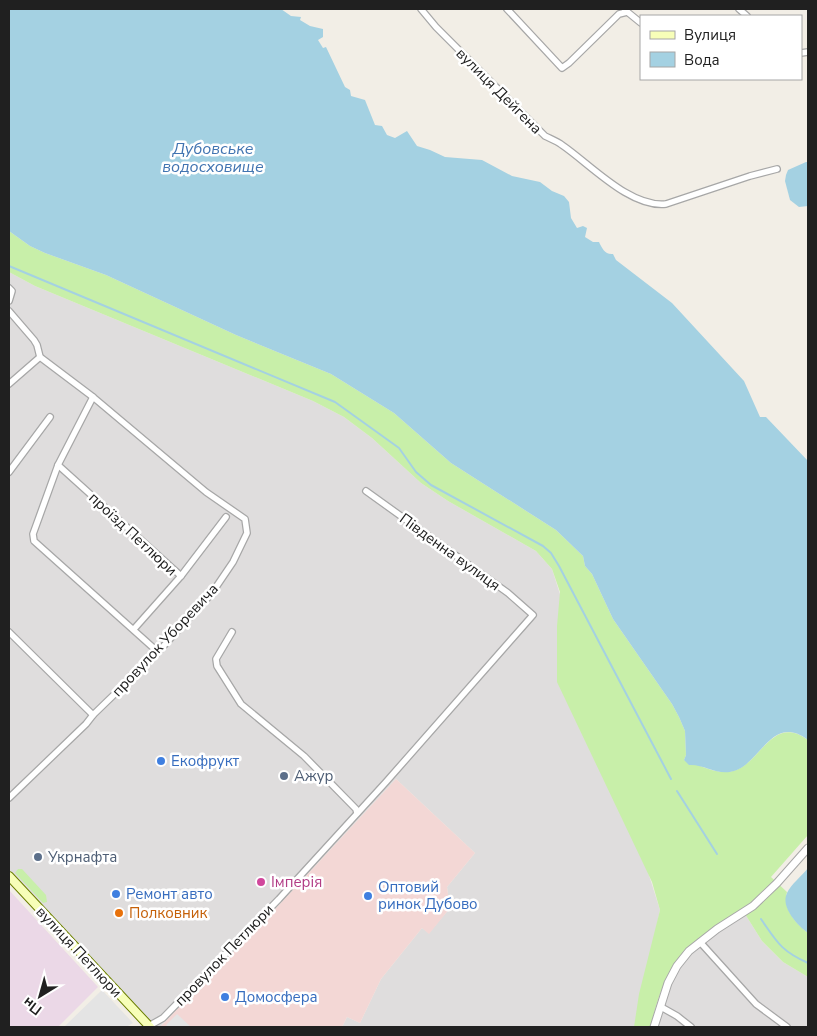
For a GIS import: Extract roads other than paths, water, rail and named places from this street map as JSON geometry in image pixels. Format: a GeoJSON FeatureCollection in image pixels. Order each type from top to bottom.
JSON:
{"type":"FeatureCollection","features":[{"type":"Feature","properties":{"kind":"main road","name":"вулиця Петлюри"},"geometry":{"type":"LineString","coordinates":[[9,876],[149,1027]]}},
{"type":"Feature","properties":{"kind":"street","name":"вулиця Дейгена"},"geometry":{"type":"LineString","coordinates":[[421,9],[450,41],[545,136],[561,144],[613,185],[644,202],[666,204],[777,169]]}},
{"type":"Feature","properties":{"kind":"street"},"geometry":{"type":"LineString","coordinates":[[507,9],[562,68],[569,64],[619,14],[626,10],[640,22]]}},
{"type":"Feature","properties":{"kind":"street"},"geometry":{"type":"LineString","coordinates":[[9,288],[12,291],[9,301]]}},
{"type":"Feature","properties":{"kind":"street"},"geometry":{"type":"LineString","coordinates":[[9,311],[34,340],[40,357],[93,398],[58,465],[33,534],[34,541],[158,652]]}},
{"type":"Feature","properties":{"kind":"street"},"geometry":{"type":"LineString","coordinates":[[9,384],[40,357]]}},
{"type":"Feature","properties":{"kind":"street","name":"провулок Уборевича"},"geometry":{"type":"LineString","coordinates":[[93,398],[206,492],[245,519],[246,534],[233,562],[212,593],[158,652],[93,715]]}},
{"type":"Feature","properties":{"kind":"street"},"geometry":{"type":"LineString","coordinates":[[9,472],[50,417]]}},
{"type":"Feature","properties":{"kind":"street","name":"проїзд Петлюри"},"geometry":{"type":"LineString","coordinates":[[58,465],[181,576],[134,629]]}},
{"type":"Feature","properties":{"kind":"street","name":"Південна вулиця"},"geometry":{"type":"LineString","coordinates":[[366,491],[508,593],[533,615]]}},
{"type":"Feature","properties":{"kind":"street"},"geometry":{"type":"LineString","coordinates":[[181,576],[226,517]]}},
{"type":"Feature","properties":{"kind":"street","name":"провулок Петлюри"},"geometry":{"type":"LineString","coordinates":[[149,1027],[163,1018],[280,899],[533,615]]}},
{"type":"Feature","properties":{"kind":"street"},"geometry":{"type":"LineString","coordinates":[[9,632],[93,715],[9,798]]}},
{"type":"Feature","properties":{"kind":"street"},"geometry":{"type":"LineString","coordinates":[[232,632],[216,659],[217,666],[241,704],[304,756],[356,808],[357,813]]}},
{"type":"Feature","properties":{"kind":"street"},"geometry":{"type":"LineString","coordinates":[[654,1027],[668,983],[689,951],[717,929],[753,906],[777,883],[808,848]]}},
{"type":"Feature","properties":{"kind":"street"},"geometry":{"type":"LineString","coordinates":[[700,942],[756,1004],[788,1027]]}},
{"type":"Feature","properties":{"kind":"street"},"geometry":{"type":"LineString","coordinates":[[661,1007],[691,1027]]}},
{"type":"Feature","properties":{"kind":"water","name":"Дубовське водосховище"},"geometry":{"type":"Polygon","coordinates":[[[9,9],[281,9],[291,16],[301,17],[300,20],[310,26],[323,29],[323,37],[318,40],[323,48],[326,47],[345,87],[350,90],[351,96],[365,100],[375,125],[382,126],[387,135],[395,138],[407,131],[417,146],[445,157],[482,160],[512,176],[540,182],[552,191],[564,196],[569,202],[571,218],[577,228],[583,226],[587,228],[585,237],[593,242],[599,242],[606,252],[613,254],[616,260],[672,303],[744,381],[760,417],[766,417],[808,461],[808,740],[796,733],[785,732],[768,742],[752,759],[734,771],[722,772],[689,765],[684,760],[686,755],[685,731],[672,704],[613,619],[592,574],[585,566],[583,556],[556,530],[451,463],[394,413],[331,374],[236,335],[106,275],[45,253],[30,246],[9,231],[9,9]]]}},
{"type":"Feature","properties":{"kind":"water"},"geometry":{"type":"Polygon","coordinates":[[[808,162],[808,206],[799,207],[790,200],[785,181],[788,170],[808,162]]]}},
{"type":"Feature","properties":{"kind":"water"},"geometry":{"type":"Polygon","coordinates":[[[808,868],[808,933],[791,916],[785,898],[791,886],[808,868]]]}},
{"type":"Feature","properties":{"kind":"waterway"},"geometry":{"type":"LineString","coordinates":[[9,266],[335,402],[399,448],[416,472],[431,485],[543,546],[551,553],[559,566],[671,779]]}},
{"type":"Feature","properties":{"kind":"waterway"},"geometry":{"type":"LineString","coordinates":[[677,791],[717,854]]}},
{"type":"Feature","properties":{"kind":"waterway"},"geometry":{"type":"LineString","coordinates":[[761,919],[785,950],[808,963]]}},
{"type":"Feature","properties":{"kind":"place","name":"Екофрукт"},"geometry":{"type":"Point","coordinates":[161,761]}},
{"type":"Feature","properties":{"kind":"place","name":"Ажур"},"geometry":{"type":"Point","coordinates":[284,776]}},
{"type":"Feature","properties":{"kind":"place","name":"Укрнафта"},"geometry":{"type":"Point","coordinates":[38,857]}},
{"type":"Feature","properties":{"kind":"place","name":"Імперія"},"geometry":{"type":"Point","coordinates":[261,882]}},
{"type":"Feature","properties":{"kind":"place","name":"Ремонт авто"},"geometry":{"type":"Point","coordinates":[116,894]}},
{"type":"Feature","properties":{"kind":"place","name":"Оптовий ринок Дубово"},"geometry":{"type":"Point","coordinates":[368,896]}},
{"type":"Feature","properties":{"kind":"place","name":"Полковник"},"geometry":{"type":"Point","coordinates":[119,913]}},
{"type":"Feature","properties":{"kind":"place","name":"Домосфера"},"geometry":{"type":"Point","coordinates":[225,997]}}]}
